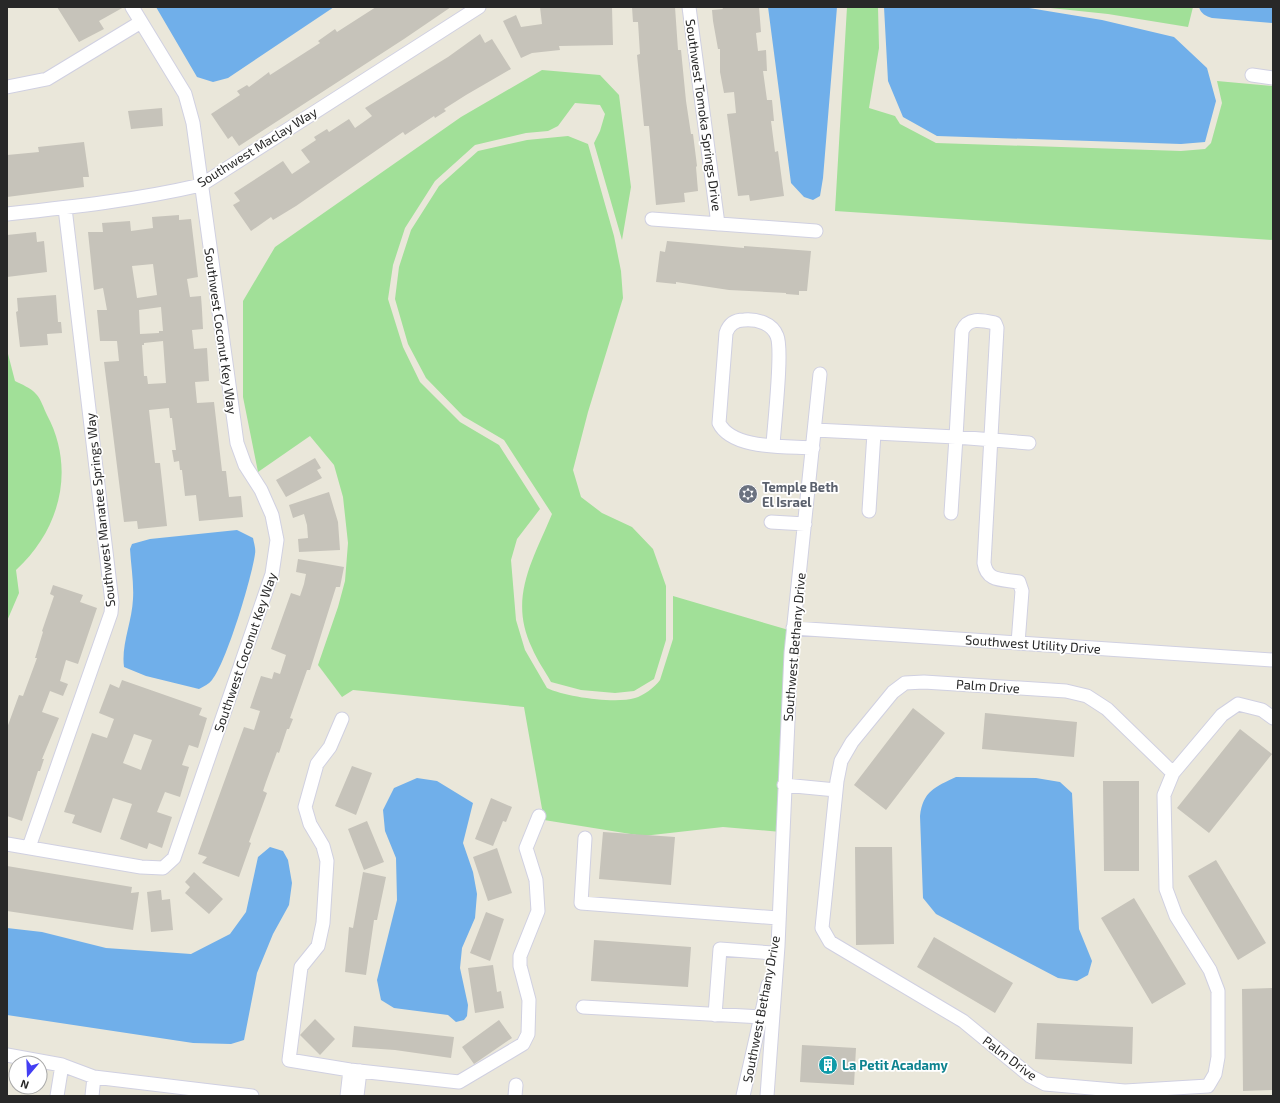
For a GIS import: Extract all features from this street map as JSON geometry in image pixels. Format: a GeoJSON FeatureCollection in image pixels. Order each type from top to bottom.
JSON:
{"type":"FeatureCollection","features":[{"type":"Feature","properties":{"kind":"street","name":"Southwest Coconut Key Way"},"geometry":{"type":"LineString","coordinates":[[7,844],[141,867],[163,868],[174,858],[272,574],[277,540],[272,515],[261,490],[245,465],[237,443],[193,123],[185,94],[132,7]]}},
{"type":"Feature","properties":{"kind":"street","name":"Southwest Maclay Way"},"geometry":{"type":"LineString","coordinates":[[7,214],[65,208],[169,192],[201,185],[479,7]]}},
{"type":"Feature","properties":{"kind":"street","name":"Southwest Tomoka Springs Drive"},"geometry":{"type":"LineString","coordinates":[[689,7],[718,224]]}},
{"type":"Feature","properties":{"kind":"street"},"geometry":{"type":"LineString","coordinates":[[7,96],[28,91],[39,85],[47,78],[141,22]]}},
{"type":"Feature","properties":{"kind":"street"},"geometry":{"type":"LineString","coordinates":[[1252,75],[1273,78]]}},
{"type":"Feature","properties":{"kind":"street"},"geometry":{"type":"LineString","coordinates":[[7,87],[47,78]]}},
{"type":"Feature","properties":{"kind":"street","name":"Southwest Manatee Springs Way"},"geometry":{"type":"LineString","coordinates":[[29,847],[111,613],[111,594],[65,208]]}},
{"type":"Feature","properties":{"kind":"street"},"geometry":{"type":"LineString","coordinates":[[652,219],[816,231]]}},
{"type":"Feature","properties":{"kind":"street"},"geometry":{"type":"LineString","coordinates":[[773,445],[779,356],[778,337],[766,323],[756,320],[737,320],[728,327],[726,333],[719,423],[723,431],[733,438],[747,443],[773,445],[813,448]]}},
{"type":"Feature","properties":{"kind":"street"},"geometry":{"type":"LineString","coordinates":[[951,513],[962,331],[965,323],[970,321],[995,323],[997,328],[984,563],[985,572],[990,577],[1019,582],[1022,591],[1018,643]]}},
{"type":"Feature","properties":{"kind":"street","name":"Southwest Bethany Drive"},"geometry":{"type":"LineString","coordinates":[[767,1096],[778,946],[784,786],[793,628],[820,374]]}},
{"type":"Feature","properties":{"kind":"street"},"geometry":{"type":"LineString","coordinates":[[815,430],[956,437],[1029,443]]}},
{"type":"Feature","properties":{"kind":"street"},"geometry":{"type":"LineString","coordinates":[[869,511],[874,433]]}},
{"type":"Feature","properties":{"kind":"street"},"geometry":{"type":"LineString","coordinates":[[771,522],[805,524]]}},
{"type":"Feature","properties":{"kind":"street","name":"Southwest Utility Drive"},"geometry":{"type":"LineString","coordinates":[[793,628],[1273,660]]}},
{"type":"Feature","properties":{"kind":"street","name":"Palm Drive"},"geometry":{"type":"LineString","coordinates":[[1173,773],[1107,709],[1088,696],[1066,691],[924,682],[905,683],[893,692],[862,729],[841,760],[836,790],[822,928],[830,942],[963,1021],[1030,1076],[1045,1084],[1113,1093],[1208,1086],[1215,1074],[1218,1057],[1218,992],[1210,970],[1176,916],[1166,889],[1164,795],[1173,773],[1222,715],[1238,704],[1262,710],[1273,718]]}},
{"type":"Feature","properties":{"kind":"street"},"geometry":{"type":"LineString","coordinates":[[342,719],[330,747],[317,764],[305,807],[310,824],[323,846],[327,861],[323,923],[318,946],[301,967],[288,1060],[355,1071],[459,1082],[523,1044],[528,1034],[529,1000],[520,966],[520,956],[538,910],[536,880],[526,848],[539,816]]}},
{"type":"Feature","properties":{"kind":"street"},"geometry":{"type":"LineString","coordinates":[[784,786],[836,790]]}},
{"type":"Feature","properties":{"kind":"street"},"geometry":{"type":"LineString","coordinates":[[584,838],[581,903],[778,920]]}},
{"type":"Feature","properties":{"kind":"street","name":"Southwest Bethany Drive"},"geometry":{"type":"LineString","coordinates":[[743,1096],[762,1017],[778,920]]}},
{"type":"Feature","properties":{"kind":"street"},"geometry":{"type":"LineString","coordinates":[[715,1015],[720,949],[773,953]]}},
{"type":"Feature","properties":{"kind":"street"},"geometry":{"type":"LineString","coordinates":[[583,1007],[762,1017]]}},
{"type":"Feature","properties":{"kind":"street"},"geometry":{"type":"LineString","coordinates":[[7,1055],[62,1065],[94,1077],[252,1096]]}},
{"type":"Feature","properties":{"kind":"street"},"geometry":{"type":"LineString","coordinates":[[57,1096],[62,1065]]}},
{"type":"Feature","properties":{"kind":"street"},"geometry":{"type":"LineString","coordinates":[[347,1096],[355,1071]]}},
{"type":"Feature","properties":{"kind":"street"},"geometry":{"type":"LineString","coordinates":[[355,1071],[357,1096]]}},
{"type":"Feature","properties":{"kind":"street"},"geometry":{"type":"LineString","coordinates":[[92,1096],[94,1077]]}},
{"type":"Feature","properties":{"kind":"green space"},"geometry":{"type":"Polygon","coordinates":[[[847,7],[878,7],[879,48],[869,108],[895,116],[900,124],[936,143],[1181,151],[1205,149],[1211,143],[1222,103],[1217,81],[1273,86],[1273,240],[835,211],[847,7]]]}},
{"type":"Feature","properties":{"kind":"green space"},"geometry":{"type":"Polygon","coordinates":[[[1041,7],[1193,7],[1188,27],[1108,14],[1041,7]]]}},
{"type":"Feature","properties":{"kind":"green space"},"geometry":{"type":"Polygon","coordinates":[[[542,70],[600,75],[619,95],[631,187],[622,240],[594,143],[600,131],[605,114],[600,105],[575,103],[558,126],[548,131],[526,133],[475,145],[435,181],[405,228],[393,265],[388,299],[403,347],[420,382],[460,422],[499,445],[540,509],[517,539],[511,560],[516,620],[525,650],[547,688],[578,697],[604,700],[627,700],[649,691],[660,680],[673,639],[673,596],[799,633],[781,832],[723,827],[643,836],[544,820],[524,707],[353,690],[342,697],[318,665],[338,607],[345,581],[348,543],[343,497],[334,465],[310,436],[258,472],[243,397],[243,301],[275,247],[461,117],[542,70]]]}},
{"type":"Feature","properties":{"kind":"green space"},"geometry":{"type":"Polygon","coordinates":[[[568,136],[588,144],[614,236],[621,271],[623,298],[588,412],[573,470],[581,497],[602,513],[632,527],[653,549],[666,586],[666,640],[654,679],[634,691],[615,693],[581,690],[551,682],[539,661],[525,630],[522,612],[523,596],[531,563],[552,514],[504,440],[463,416],[426,378],[408,344],[395,299],[399,267],[411,230],[439,186],[478,151],[527,140],[568,136]]]}},
{"type":"Feature","properties":{"kind":"green space"},"geometry":{"type":"Polygon","coordinates":[[[7,350],[15,381],[29,388],[38,396],[56,436],[61,456],[62,477],[59,498],[53,518],[31,554],[16,570],[19,593],[7,621],[7,350]]]}},
{"type":"Feature","properties":{"kind":"water"},"geometry":{"type":"Polygon","coordinates":[[[156,7],[334,7],[228,78],[213,82],[197,77],[156,7]]]}},
{"type":"Feature","properties":{"kind":"water"},"geometry":{"type":"Polygon","coordinates":[[[768,7],[837,7],[823,178],[820,196],[813,200],[804,197],[791,183],[768,7]]]}},
{"type":"Feature","properties":{"kind":"water"},"geometry":{"type":"Polygon","coordinates":[[[884,7],[1023,7],[1102,20],[1174,37],[1207,68],[1216,101],[1205,142],[1181,144],[937,136],[903,117],[888,81],[884,7]]]}},
{"type":"Feature","properties":{"kind":"water"},"geometry":{"type":"Polygon","coordinates":[[[1199,7],[1273,7],[1273,23],[1212,18],[1204,14],[1199,7]]]}},
{"type":"Feature","properties":{"kind":"water"},"geometry":{"type":"Polygon","coordinates":[[[237,530],[253,538],[255,554],[244,600],[231,639],[218,671],[212,680],[199,689],[146,676],[124,667],[123,659],[125,642],[133,599],[130,549],[132,544],[150,539],[237,530]]]}},
{"type":"Feature","properties":{"kind":"water"},"geometry":{"type":"Polygon","coordinates":[[[956,777],[1036,778],[1060,782],[1072,793],[1079,929],[1092,961],[1088,975],[1077,981],[1058,978],[936,914],[923,898],[920,816],[922,808],[927,795],[931,791],[956,777]]]}},
{"type":"Feature","properties":{"kind":"water"},"geometry":{"type":"Polygon","coordinates":[[[417,778],[437,781],[473,803],[463,843],[473,872],[477,894],[475,918],[462,948],[460,968],[468,1005],[467,1016],[464,1020],[456,1022],[448,1015],[394,1008],[381,1000],[377,980],[397,900],[396,858],[385,831],[383,810],[394,788],[417,778]]]}},
{"type":"Feature","properties":{"kind":"water"},"geometry":{"type":"Polygon","coordinates":[[[270,847],[283,851],[288,860],[292,883],[289,905],[273,934],[257,973],[244,1040],[231,1044],[193,1043],[7,1015],[7,928],[42,932],[106,948],[191,954],[230,934],[246,912],[258,857],[270,847]]]}},
{"type":"Feature","properties":{"kind":"building"},"geometry":{"type":"Polygon","coordinates":[[[57,7],[124,7],[99,21],[104,29],[79,42],[57,7]]]}},
{"type":"Feature","properties":{"kind":"building"},"geometry":{"type":"Polygon","coordinates":[[[376,7],[451,7],[239,146],[232,136],[228,139],[211,114],[240,95],[237,91],[247,85],[249,87],[269,72],[270,75],[320,43],[318,41],[335,29],[337,32],[376,7]]]}},
{"type":"Feature","properties":{"kind":"building"},"geometry":{"type":"Polygon","coordinates":[[[540,7],[612,7],[613,45],[559,46],[560,50],[532,53],[521,58],[503,21],[516,15],[521,27],[542,24],[540,7]]]}},
{"type":"Feature","properties":{"kind":"building"},"geometry":{"type":"Polygon","coordinates":[[[632,7],[675,7],[678,50],[681,50],[686,101],[691,134],[693,134],[697,166],[698,191],[684,193],[685,202],[656,205],[649,126],[644,126],[637,55],[640,54],[638,22],[633,22],[632,7]]]}},
{"type":"Feature","properties":{"kind":"building"},"geometry":{"type":"Polygon","coordinates":[[[722,7],[759,7],[761,32],[756,33],[758,51],[766,50],[767,71],[763,71],[767,100],[772,100],[774,121],[771,121],[775,152],[778,151],[784,196],[750,201],[749,195],[738,196],[727,114],[736,113],[734,92],[724,93],[720,72],[720,49],[718,49],[712,10],[723,9],[722,7]]]}},
{"type":"Feature","properties":{"kind":"building"},"geometry":{"type":"Polygon","coordinates":[[[480,34],[485,43],[492,39],[511,69],[444,109],[446,111],[435,118],[434,116],[405,135],[403,132],[296,206],[273,220],[271,217],[251,231],[233,205],[240,201],[234,193],[283,161],[292,174],[310,162],[301,150],[316,140],[314,137],[327,129],[329,132],[349,119],[355,128],[372,116],[365,108],[448,57],[480,34]]]}},
{"type":"Feature","properties":{"kind":"building"},"geometry":{"type":"Polygon","coordinates":[[[162,108],[163,126],[131,129],[128,111],[162,108]]]}},
{"type":"Feature","properties":{"kind":"building"},"geometry":{"type":"Polygon","coordinates":[[[84,142],[89,177],[83,177],[84,187],[7,197],[7,155],[39,152],[38,147],[84,142]]]}},
{"type":"Feature","properties":{"kind":"building"},"geometry":{"type":"Polygon","coordinates":[[[179,215],[179,220],[191,219],[198,277],[187,279],[190,297],[201,296],[203,329],[192,330],[194,349],[207,348],[209,381],[195,382],[197,403],[214,402],[222,471],[226,471],[229,497],[241,496],[243,517],[199,521],[196,495],[185,496],[182,470],[180,470],[179,461],[174,462],[172,450],[176,450],[172,418],[170,418],[169,408],[149,410],[155,463],[160,463],[167,526],[138,529],[137,521],[124,522],[104,362],[119,361],[117,341],[100,341],[97,310],[107,310],[103,288],[94,290],[88,232],[103,232],[102,223],[130,221],[131,231],[153,228],[152,217],[179,215]],[[153,264],[132,266],[137,298],[157,295],[153,264]],[[161,307],[139,310],[140,334],[159,333],[159,331],[163,331],[161,307]],[[163,341],[144,343],[144,345],[142,345],[144,376],[147,376],[148,384],[166,383],[163,341]]]}},
{"type":"Feature","properties":{"kind":"building"},"geometry":{"type":"Polygon","coordinates":[[[36,232],[37,242],[44,241],[47,272],[7,277],[7,235],[36,232]]]}},
{"type":"Feature","properties":{"kind":"building"},"geometry":{"type":"Polygon","coordinates":[[[667,241],[744,248],[744,246],[811,251],[807,291],[799,291],[799,295],[729,290],[676,282],[676,284],[656,282],[660,251],[665,252],[667,241]]]}},
{"type":"Feature","properties":{"kind":"building"},"geometry":{"type":"Polygon","coordinates":[[[56,295],[58,322],[61,322],[62,333],[47,334],[48,345],[20,347],[16,312],[18,311],[17,298],[56,295]]]}},
{"type":"Feature","properties":{"kind":"building"},"geometry":{"type":"Polygon","coordinates":[[[315,458],[321,468],[317,470],[322,478],[286,497],[276,480],[315,458]]]}},
{"type":"Feature","properties":{"kind":"building"},"geometry":{"type":"Polygon","coordinates":[[[329,492],[338,522],[340,550],[299,552],[298,539],[308,538],[307,525],[304,514],[293,518],[289,505],[329,492]]]}},
{"type":"Feature","properties":{"kind":"building"},"geometry":{"type":"Polygon","coordinates":[[[298,559],[344,567],[340,587],[336,587],[310,670],[307,670],[290,718],[293,719],[289,729],[287,729],[279,753],[277,752],[266,782],[263,791],[267,793],[249,842],[251,843],[239,877],[202,863],[207,857],[198,854],[244,727],[254,730],[260,711],[250,708],[261,676],[272,679],[274,672],[280,674],[286,655],[271,649],[291,593],[300,596],[304,584],[306,574],[296,572],[298,559]]]}},
{"type":"Feature","properties":{"kind":"building"},"geometry":{"type":"Polygon","coordinates":[[[53,585],[83,595],[80,602],[97,608],[78,664],[66,660],[60,681],[68,684],[63,696],[50,691],[42,712],[59,718],[42,759],[44,759],[40,771],[38,771],[22,821],[7,816],[7,728],[19,695],[23,696],[37,658],[35,658],[43,632],[42,631],[54,596],[50,594],[53,585]]]}},
{"type":"Feature","properties":{"kind":"building"},"geometry":{"type":"Polygon","coordinates":[[[122,680],[202,708],[199,715],[207,718],[198,748],[189,745],[182,765],[189,767],[180,797],[165,792],[157,812],[172,817],[162,848],[149,843],[147,849],[120,839],[132,804],[113,798],[101,833],[72,823],[75,815],[64,812],[92,733],[107,738],[114,719],[99,713],[110,684],[119,688],[122,680]],[[134,734],[123,763],[141,770],[152,740],[134,734]]]}},
{"type":"Feature","properties":{"kind":"building"},"geometry":{"type":"Polygon","coordinates":[[[913,708],[945,733],[886,810],[854,785],[913,708]]]}},
{"type":"Feature","properties":{"kind":"building"},"geometry":{"type":"Polygon","coordinates":[[[985,713],[1077,722],[1074,757],[982,749],[985,713]]]}},
{"type":"Feature","properties":{"kind":"building"},"geometry":{"type":"Polygon","coordinates":[[[1240,729],[1272,754],[1209,833],[1177,808],[1240,729]]]}},
{"type":"Feature","properties":{"kind":"building"},"geometry":{"type":"Polygon","coordinates":[[[352,766],[372,773],[356,815],[335,806],[352,766]]]}},
{"type":"Feature","properties":{"kind":"building"},"geometry":{"type":"Polygon","coordinates":[[[1103,781],[1139,781],[1139,871],[1104,871],[1103,781]]]}},
{"type":"Feature","properties":{"kind":"building"},"geometry":{"type":"Polygon","coordinates":[[[491,798],[512,807],[506,822],[503,821],[493,846],[475,839],[491,798]]]}},
{"type":"Feature","properties":{"kind":"building"},"geometry":{"type":"Polygon","coordinates":[[[367,821],[384,862],[364,870],[348,829],[367,821]]]}},
{"type":"Feature","properties":{"kind":"building"},"geometry":{"type":"Polygon","coordinates":[[[603,832],[675,837],[671,885],[599,879],[603,832]]]}},
{"type":"Feature","properties":{"kind":"building"},"geometry":{"type":"Polygon","coordinates":[[[855,847],[892,847],[894,944],[856,945],[855,847]]]}},
{"type":"Feature","properties":{"kind":"building"},"geometry":{"type":"Polygon","coordinates":[[[497,848],[512,893],[488,901],[473,857],[497,848]]]}},
{"type":"Feature","properties":{"kind":"building"},"geometry":{"type":"Polygon","coordinates":[[[1216,860],[1266,943],[1238,960],[1188,876],[1216,860]]]}},
{"type":"Feature","properties":{"kind":"building"},"geometry":{"type":"Polygon","coordinates":[[[7,866],[132,887],[131,893],[139,892],[133,930],[7,911],[7,866]]]}},
{"type":"Feature","properties":{"kind":"building"},"geometry":{"type":"Polygon","coordinates":[[[194,872],[223,899],[209,914],[185,893],[190,887],[185,882],[194,872]]]}},
{"type":"Feature","properties":{"kind":"building"},"geometry":{"type":"Polygon","coordinates":[[[363,872],[386,877],[377,920],[374,920],[366,975],[345,972],[349,927],[353,928],[363,872]]]}},
{"type":"Feature","properties":{"kind":"building"},"geometry":{"type":"Polygon","coordinates":[[[161,890],[162,900],[170,899],[173,930],[151,932],[147,892],[161,890]]]}},
{"type":"Feature","properties":{"kind":"building"},"geometry":{"type":"Polygon","coordinates":[[[1134,898],[1186,984],[1152,1004],[1101,918],[1134,898]]]}},
{"type":"Feature","properties":{"kind":"building"},"geometry":{"type":"Polygon","coordinates":[[[486,912],[504,919],[490,961],[470,953],[486,912]]]}},
{"type":"Feature","properties":{"kind":"building"},"geometry":{"type":"Polygon","coordinates":[[[934,937],[1013,983],[995,1013],[917,967],[934,937]]]}},
{"type":"Feature","properties":{"kind":"building"},"geometry":{"type":"Polygon","coordinates":[[[594,940],[691,947],[688,987],[591,981],[594,940]]]}},
{"type":"Feature","properties":{"kind":"building"},"geometry":{"type":"Polygon","coordinates":[[[493,965],[497,992],[501,991],[504,1008],[475,1013],[468,968],[493,965]]]}},
{"type":"Feature","properties":{"kind":"building"},"geometry":{"type":"Polygon","coordinates":[[[1273,988],[1273,1090],[1243,1091],[1242,989],[1273,988]]]}},
{"type":"Feature","properties":{"kind":"building"},"geometry":{"type":"Polygon","coordinates":[[[315,1019],[335,1039],[320,1055],[300,1035],[315,1019]]]}},
{"type":"Feature","properties":{"kind":"building"},"geometry":{"type":"Polygon","coordinates":[[[499,1020],[512,1038],[474,1064],[462,1047],[499,1020]]]}},
{"type":"Feature","properties":{"kind":"building"},"geometry":{"type":"Polygon","coordinates":[[[1037,1023],[1133,1027],[1132,1064],[1035,1059],[1037,1023]]]}},
{"type":"Feature","properties":{"kind":"building"},"geometry":{"type":"Polygon","coordinates":[[[354,1026],[454,1037],[451,1058],[395,1050],[352,1047],[354,1026]]]}},
{"type":"Feature","properties":{"kind":"building","name":"La Petit Acadamy"},"geometry":{"type":"Polygon","coordinates":[[[802,1045],[856,1048],[854,1085],[800,1082],[802,1045]]]}},
{"type":"Feature","properties":{"kind":"place","name":"Temple Beth El Israel"},"geometry":{"type":"Point","coordinates":[748,494]}},
{"type":"Feature","properties":{"kind":"place","name":"La Petit Acadamy"},"geometry":{"type":"Point","coordinates":[828,1065]}}]}
